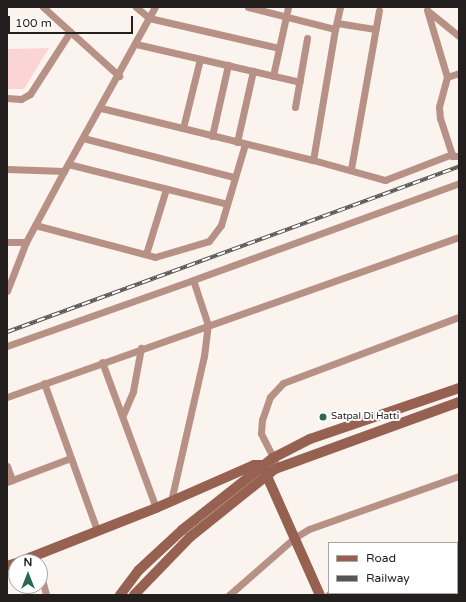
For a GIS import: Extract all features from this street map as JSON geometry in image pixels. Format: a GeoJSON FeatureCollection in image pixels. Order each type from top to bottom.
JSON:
{"type":"FeatureCollection","features":[{"type":"Feature","properties":{"kind":"street"},"geometry":{"type":"LineString","coordinates":[[43,7],[119,76]]}},
{"type":"Feature","properties":{"kind":"street"},"geometry":{"type":"LineString","coordinates":[[136,7],[149,18],[279,48]]}},
{"type":"Feature","properties":{"kind":"street"},"geometry":{"type":"LineString","coordinates":[[7,291],[26,242],[66,167],[119,76],[155,7]]}},
{"type":"Feature","properties":{"kind":"street"},"geometry":{"type":"LineString","coordinates":[[248,7],[285,17],[336,26],[376,29]]}},
{"type":"Feature","properties":{"kind":"street"},"geometry":{"type":"LineString","coordinates":[[273,76],[288,7]]}},
{"type":"Feature","properties":{"kind":"street"},"geometry":{"type":"LineString","coordinates":[[313,160],[340,7]]}},
{"type":"Feature","properties":{"kind":"street"},"geometry":{"type":"LineString","coordinates":[[427,8],[459,36]]}},
{"type":"Feature","properties":{"kind":"street"},"geometry":{"type":"LineString","coordinates":[[101,108],[351,169],[379,179],[391,179],[455,155],[439,112],[447,78],[427,8]]}},
{"type":"Feature","properties":{"kind":"street"},"geometry":{"type":"LineString","coordinates":[[351,169],[379,10]]}},
{"type":"Feature","properties":{"kind":"street"},"geometry":{"type":"LineString","coordinates":[[7,98],[21,99],[30,94],[70,32]]}},
{"type":"Feature","properties":{"kind":"street"},"geometry":{"type":"LineString","coordinates":[[295,107],[307,38]]}},
{"type":"Feature","properties":{"kind":"street"},"geometry":{"type":"LineString","coordinates":[[136,44],[300,82]]}},
{"type":"Feature","properties":{"kind":"street"},"geometry":{"type":"LineString","coordinates":[[183,128],[200,59]]}},
{"type":"Feature","properties":{"kind":"street"},"geometry":{"type":"LineString","coordinates":[[212,136],[228,65]]}},
{"type":"Feature","properties":{"kind":"street"},"geometry":{"type":"LineString","coordinates":[[237,142],[253,71]]}},
{"type":"Feature","properties":{"kind":"street"},"geometry":{"type":"LineString","coordinates":[[447,78],[459,73]]}},
{"type":"Feature","properties":{"kind":"street"},"geometry":{"type":"LineString","coordinates":[[83,138],[234,178]]}},
{"type":"Feature","properties":{"kind":"street"},"geometry":{"type":"LineString","coordinates":[[35,225],[155,257],[209,241],[218,232],[245,144]]}},
{"type":"Feature","properties":{"kind":"street"},"geometry":{"type":"LineString","coordinates":[[7,170],[66,167],[227,204]]}},
{"type":"Feature","properties":{"kind":"street"},"geometry":{"type":"LineString","coordinates":[[7,346],[459,183]]}},
{"type":"Feature","properties":{"kind":"street"},"geometry":{"type":"LineString","coordinates":[[146,254],[166,189]]}},
{"type":"Feature","properties":{"kind":"street"},"geometry":{"type":"LineString","coordinates":[[7,397],[141,348],[459,237]]}},
{"type":"Feature","properties":{"kind":"street"},"geometry":{"type":"LineString","coordinates":[[7,242],[26,242]]}},
{"type":"Feature","properties":{"kind":"street"},"geometry":{"type":"LineString","coordinates":[[171,501],[204,356],[208,325],[193,280]]}},
{"type":"Feature","properties":{"kind":"street"},"geometry":{"type":"LineString","coordinates":[[275,463],[261,433],[262,420],[270,397],[283,383],[459,316]]}},
{"type":"Feature","properties":{"kind":"street"},"geometry":{"type":"LineString","coordinates":[[123,415],[132,391],[141,348]]}},
{"type":"Feature","properties":{"kind":"street"},"geometry":{"type":"LineString","coordinates":[[102,362],[123,415],[156,508]]}},
{"type":"Feature","properties":{"kind":"street"},"geometry":{"type":"LineString","coordinates":[[44,383],[97,530]]}},
{"type":"Feature","properties":{"kind":"street"},"geometry":{"type":"LineString","coordinates":[[120,595],[139,570],[182,530],[310,439],[459,388]]}},
{"type":"Feature","properties":{"kind":"street"},"geometry":{"type":"LineString","coordinates":[[275,463],[459,402]]}},
{"type":"Feature","properties":{"kind":"street"},"geometry":{"type":"LineString","coordinates":[[7,466],[10,481],[71,458]]}},
{"type":"Feature","properties":{"kind":"street"},"geometry":{"type":"LineString","coordinates":[[47,554],[97,530],[156,508],[254,465],[265,470],[320,595]]}},
{"type":"Feature","properties":{"kind":"street"},"geometry":{"type":"LineString","coordinates":[[134,595],[190,537],[265,470]]}},
{"type":"Feature","properties":{"kind":"street"},"geometry":{"type":"LineString","coordinates":[[231,594],[294,538],[323,524],[459,476]]}},
{"type":"Feature","properties":{"kind":"shaded area"},"geometry":{"type":"Polygon","coordinates":[[[49,48],[24,89],[7,89],[7,49],[49,48]]]}},
{"type":"Feature","properties":{"kind":"railway"},"geometry":{"type":"LineString","coordinates":[[7,332],[459,167]]}},
{"type":"Feature","properties":{"kind":"place","name":"Satpal Di Hatti"},"geometry":{"type":"Point","coordinates":[323,417]}}]}
